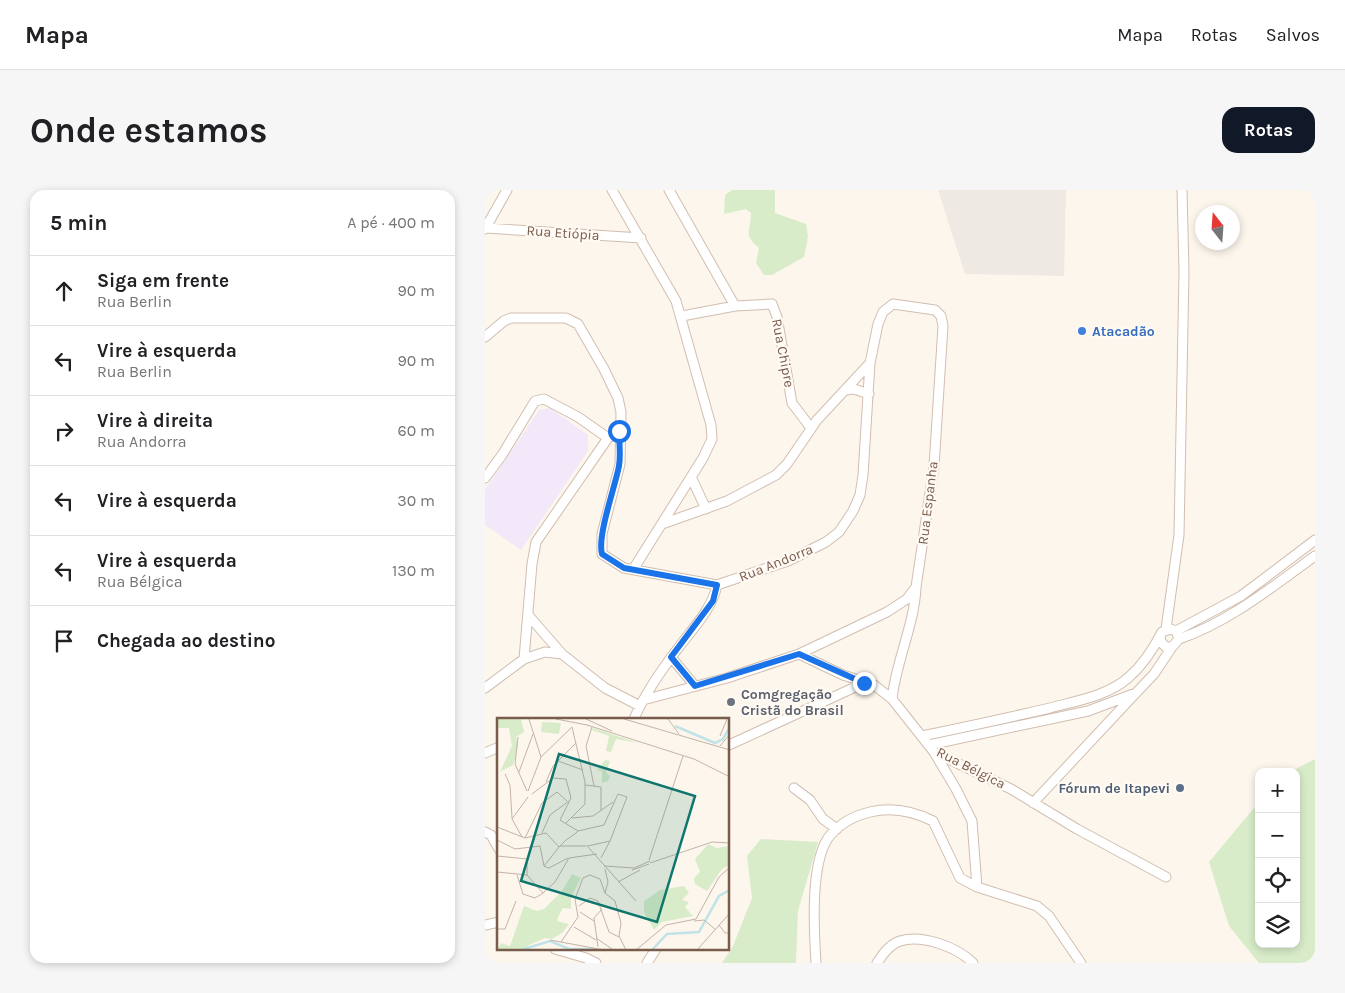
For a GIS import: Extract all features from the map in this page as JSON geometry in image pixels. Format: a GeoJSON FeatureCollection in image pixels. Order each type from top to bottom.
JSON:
{"type":"FeatureCollection","features":[{"type":"Feature","properties":{"kind":"street"},"geometry":{"type":"LineString","coordinates":[[485,228],[507,190]]}},
{"type":"Feature","properties":{"kind":"street"},"geometry":{"type":"LineString","coordinates":[[612,190],[641,238],[682,316],[685,338],[711,425],[712,439],[692,479],[634,568]]}},
{"type":"Feature","properties":{"kind":"street"},"geometry":{"type":"LineString","coordinates":[[669,190],[735,306]]}},
{"type":"Feature","properties":{"kind":"street"},"geometry":{"type":"LineString","coordinates":[[1172,647],[1166,647],[1161,642],[1179,535],[1184,272],[1182,190]]}},
{"type":"Feature","properties":{"kind":"street","name":"Rua Etiópia"},"geometry":{"type":"LineString","coordinates":[[485,228],[641,238]]}},
{"type":"Feature","properties":{"kind":"street","name":"Rua Chipre"},"geometry":{"type":"LineString","coordinates":[[682,316],[735,306],[772,304],[777,318],[792,403],[811,428]]}},
{"type":"Feature","properties":{"kind":"street","name":"Rua Andorra"},"geometry":{"type":"LineString","coordinates":[[717,585],[788,561],[826,542],[839,532],[853,511],[859,495],[863,474],[870,363],[877,324],[883,312],[893,304],[911,306]]}},
{"type":"Feature","properties":{"kind":"street","name":"Rua Espanha"},"geometry":{"type":"LineString","coordinates":[[911,306],[935,310],[941,316],[943,326],[934,466],[916,587]]}},
{"type":"Feature","properties":{"kind":"street"},"geometry":{"type":"LineString","coordinates":[[486,334],[504,321],[519,317],[565,318],[578,324],[604,369],[618,398],[621,412],[619,431],[620,464],[602,534],[602,554],[624,568],[634,568],[676,579],[717,585],[713,601],[671,657],[641,703],[634,718]]}},
{"type":"Feature","properties":{"kind":"street"},"geometry":{"type":"LineString","coordinates":[[662,524],[707,509],[746,492],[776,475],[787,464],[811,428],[870,363]]}},
{"type":"Feature","properties":{"kind":"street"},"geometry":{"type":"LineString","coordinates":[[846,390],[854,389],[869,394]]}},
{"type":"Feature","properties":{"kind":"street"},"geometry":{"type":"LineString","coordinates":[[485,478],[502,455],[535,402],[544,399],[578,417],[608,438]]}},
{"type":"Feature","properties":{"kind":"street"},"geometry":{"type":"LineString","coordinates":[[524,659],[529,616],[531,564],[536,542],[608,438],[619,431]]}},
{"type":"Feature","properties":{"kind":"street"},"geometry":{"type":"LineString","coordinates":[[692,479],[707,509]]}},
{"type":"Feature","properties":{"kind":"street"},"geometry":{"type":"LineString","coordinates":[[1033,802],[1154,674],[1172,647],[1177,635],[1241,596],[1315,540]]}},
{"type":"Feature","properties":{"kind":"street"},"geometry":{"type":"LineString","coordinates":[[1163,632],[1177,635],[1202,632],[1246,605],[1315,556]]}},
{"type":"Feature","properties":{"kind":"street"},"geometry":{"type":"LineString","coordinates":[[529,616],[562,654],[605,688],[641,703],[799,654],[887,612],[907,598],[916,587]]}},
{"type":"Feature","properties":{"kind":"street"},"geometry":{"type":"LineString","coordinates":[[892,699],[893,684],[915,604],[916,587]]}},
{"type":"Feature","properties":{"kind":"street"},"geometry":{"type":"LineString","coordinates":[[922,736],[1005,719],[1093,697],[1128,678],[1156,646],[1163,632]]}},
{"type":"Feature","properties":{"kind":"street"},"geometry":{"type":"LineString","coordinates":[[485,688],[524,659],[545,652],[562,654]]}},
{"type":"Feature","properties":{"kind":"street","name":"Rua Bélgica"},"geometry":{"type":"LineString","coordinates":[[799,654],[864,683],[874,685],[892,699],[931,748],[1011,789],[1166,877]]}},
{"type":"Feature","properties":{"kind":"street"},"geometry":{"type":"LineString","coordinates":[[671,657],[695,686]]}},
{"type":"Feature","properties":{"kind":"street"},"geometry":{"type":"LineString","coordinates":[[730,745],[864,683]]}},
{"type":"Feature","properties":{"kind":"street"},"geometry":{"type":"LineString","coordinates":[[977,887],[972,821],[957,789],[931,748],[1088,711],[1136,693]]}},
{"type":"Feature","properties":{"kind":"street"},"geometry":{"type":"LineString","coordinates":[[485,753],[497,748]]}},
{"type":"Feature","properties":{"kind":"street"},"geometry":{"type":"LineString","coordinates":[[793,788],[809,800],[823,819],[837,829]]}},
{"type":"Feature","properties":{"kind":"street"},"geometry":{"type":"LineString","coordinates":[[816,963],[814,923],[817,874],[827,840],[837,829],[860,815],[891,810],[924,816],[933,821],[955,871],[960,878],[977,887],[1037,906],[1049,916],[1081,963]]}},
{"type":"Feature","properties":{"kind":"street"},"geometry":{"type":"LineString","coordinates":[[485,832],[491,834],[497,845]]}},
{"type":"Feature","properties":{"kind":"street"},"geometry":{"type":"LineString","coordinates":[[877,963],[886,950],[899,941],[932,942],[949,946],[973,963]]}},
{"type":"Feature","properties":{"kind":"street"},"geometry":{"type":"LineString","coordinates":[[559,950],[580,955],[596,963]]}},
{"type":"Feature","properties":{"kind":"street"},"geometry":{"type":"LineString","coordinates":[[647,963],[655,950]]}},
{"type":"Feature","properties":{"kind":"shaded area"},"geometry":{"type":"Polygon","coordinates":[[[938,190],[1066,190],[1064,276],[965,274],[938,190]]]}},
{"type":"Feature","properties":{"kind":"shaded area"},"geometry":{"type":"Polygon","coordinates":[[[550,408],[588,435],[588,451],[521,550],[485,525],[485,490],[539,410],[550,408]]]}},
{"type":"Feature","properties":{"kind":"green space"},"geometry":{"type":"Polygon","coordinates":[[[732,190],[775,190],[775,213],[806,224],[808,237],[804,257],[772,275],[764,275],[756,263],[759,248],[749,236],[751,213],[746,209],[724,214],[725,195],[732,190]]]}},
{"type":"Feature","properties":{"kind":"green space"},"geometry":{"type":"Polygon","coordinates":[[[1315,759],[1315,963],[1259,963],[1229,926],[1209,862],[1255,807],[1255,948],[1300,948],[1300,768],[1298,768],[1315,759]]]}},
{"type":"Feature","properties":{"kind":"green space"},"geometry":{"type":"Polygon","coordinates":[[[761,839],[818,842],[798,911],[796,963],[722,963],[733,946],[752,898],[747,856],[761,839]]]}},
{"type":"Feature","properties":{"kind":"place","name":"Atacadão"},"geometry":{"type":"Point","coordinates":[1082,331]}},
{"type":"Feature","properties":{"kind":"place","name":"Comgregação Cristã do Brasil"},"geometry":{"type":"Point","coordinates":[731,702]}},
{"type":"Feature","properties":{"kind":"place","name":"Fórum de Itapevi"},"geometry":{"type":"Point","coordinates":[1180,788]}},
{"type":"Feature","properties":{"kind":"route"},"geometry":{"type":"LineString","coordinates":[[619,431],[620,464],[602,534],[602,554],[624,568],[634,568],[676,579],[717,585],[713,601],[671,657],[695,686],[727,678],[799,654],[864,683]]}}]}
